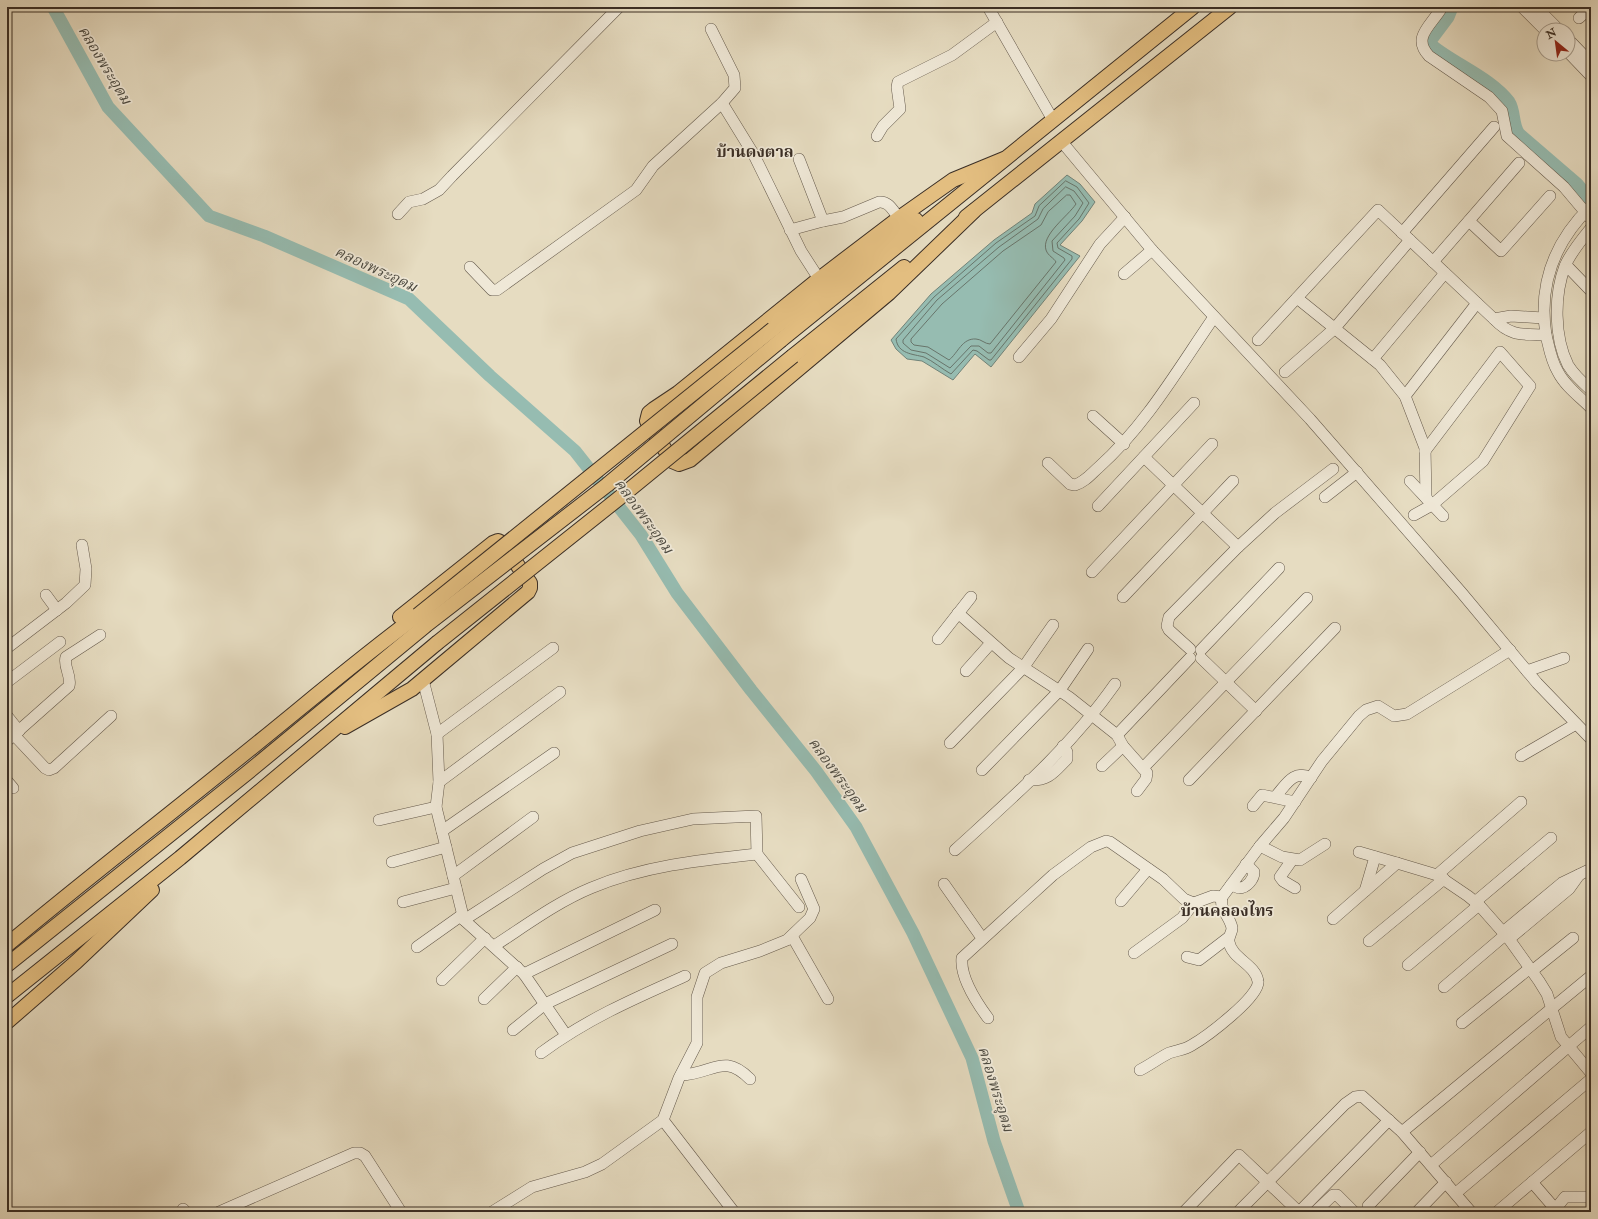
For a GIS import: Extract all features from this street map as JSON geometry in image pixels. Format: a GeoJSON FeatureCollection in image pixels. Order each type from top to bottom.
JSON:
{"type":"FeatureCollection","features":[{"type":"Feature","properties":{"kind":"main road"},"geometry":{"type":"LineString","coordinates":[[7,944],[59,900],[251,749],[358,660],[422,620],[607,485],[781,340],[1193,7]]}},
{"type":"Feature","properties":{"kind":"main road"},"geometry":{"type":"LineString","coordinates":[[7,996],[180,858],[437,643],[1230,7]]}},
{"type":"Feature","properties":{"kind":"main road"},"geometry":{"type":"LineString","coordinates":[[974,211],[883,298],[696,455],[684,463],[679,464],[672,461],[647,421],[649,413],[678,393],[819,279],[899,218],[953,180],[1004,159]]}},
{"type":"Feature","properties":{"kind":"main road"},"geometry":{"type":"LineString","coordinates":[[7,965],[247,772],[422,620],[773,329],[906,227],[971,186]]}},
{"type":"Feature","properties":{"kind":"main road"},"geometry":{"type":"LineString","coordinates":[[332,732],[356,722],[402,696],[528,592],[530,583],[502,543],[498,541],[493,543],[396,620],[367,646],[358,660]]}},
{"type":"Feature","properties":{"kind":"main road"},"geometry":{"type":"LineString","coordinates":[[7,1022],[120,921],[160,882],[180,858]]}},
{"type":"Feature","properties":{"kind":"street"},"geometry":{"type":"LineString","coordinates":[[398,214],[409,202],[423,199],[444,186],[452,176],[619,7]]}},
{"type":"Feature","properties":{"kind":"street"},"geometry":{"type":"LineString","coordinates":[[988,7],[1053,120]]}},
{"type":"Feature","properties":{"kind":"street"},"geometry":{"type":"LineString","coordinates":[[1442,7],[1422,36],[1421,45],[1423,50],[1489,97],[1500,107],[1507,136],[1564,186],[1588,212],[1569,231],[1552,262],[1545,285],[1543,318],[1553,362],[1558,374],[1591,408]]}},
{"type":"Feature","properties":{"kind":"street"},"geometry":{"type":"LineString","coordinates":[[1522,7],[1537,22]]}},
{"type":"Feature","properties":{"kind":"street"},"geometry":{"type":"LineString","coordinates":[[1536,7],[1551,22]]}},
{"type":"Feature","properties":{"kind":"street"},"geometry":{"type":"LineString","coordinates":[[1579,18],[1591,8]]}},
{"type":"Feature","properties":{"kind":"street"},"geometry":{"type":"LineString","coordinates":[[877,136],[883,126],[900,109],[897,87],[898,82],[952,55],[997,22]]}},
{"type":"Feature","properties":{"kind":"street"},"geometry":{"type":"LineString","coordinates":[[470,267],[492,290],[497,290],[636,190],[654,166],[722,103],[734,88],[734,75],[711,30]]}},
{"type":"Feature","properties":{"kind":"street"},"geometry":{"type":"LineString","coordinates":[[1576,47],[1591,63]]}},
{"type":"Feature","properties":{"kind":"street"},"geometry":{"type":"LineString","coordinates":[[1576,60],[1591,76]]}},
{"type":"Feature","properties":{"kind":"street"},"geometry":{"type":"LineString","coordinates":[[722,103],[747,143],[790,230],[819,279]]}},
{"type":"Feature","properties":{"kind":"street"},"geometry":{"type":"LineString","coordinates":[[1285,372],[1334,329],[1406,236],[1494,127]]}},
{"type":"Feature","properties":{"kind":"street"},"geometry":{"type":"LineString","coordinates":[[1062,142],[1152,250],[1214,318],[1339,464],[1357,472],[1527,671],[1591,739]]}},
{"type":"Feature","properties":{"kind":"street"},"geometry":{"type":"LineString","coordinates":[[799,159],[823,221]]}},
{"type":"Feature","properties":{"kind":"street"},"geometry":{"type":"LineString","coordinates":[[1434,262],[1519,163]]}},
{"type":"Feature","properties":{"kind":"street"},"geometry":{"type":"LineString","coordinates":[[1469,221],[1501,251],[1550,196]]}},
{"type":"Feature","properties":{"kind":"street"},"geometry":{"type":"LineString","coordinates":[[790,230],[842,217],[879,202],[888,204],[899,218]]}},
{"type":"Feature","properties":{"kind":"street"},"geometry":{"type":"LineString","coordinates":[[1258,340],[1378,210],[1504,329],[1516,333],[1546,335]]}},
{"type":"Feature","properties":{"kind":"street"},"geometry":{"type":"LineString","coordinates":[[1020,357],[1051,319],[1100,244],[1125,217]]}},
{"type":"Feature","properties":{"kind":"street"},"geometry":{"type":"LineString","coordinates":[[1591,228],[1566,265],[1558,292],[1560,340],[1568,365],[1580,381],[1591,390]]}},
{"type":"Feature","properties":{"kind":"street"},"geometry":{"type":"LineString","coordinates":[[1124,274],[1152,250]]}},
{"type":"Feature","properties":{"kind":"street"},"geometry":{"type":"LineString","coordinates":[[1566,265],[1591,291]]}},
{"type":"Feature","properties":{"kind":"street"},"geometry":{"type":"LineString","coordinates":[[1373,359],[1445,273]]}},
{"type":"Feature","properties":{"kind":"street"},"geometry":{"type":"LineString","coordinates":[[1297,298],[1380,365],[1405,396],[1425,451],[1429,501]]}},
{"type":"Feature","properties":{"kind":"street"},"geometry":{"type":"LineString","coordinates":[[1405,396],[1477,303]]}},
{"type":"Feature","properties":{"kind":"street"},"geometry":{"type":"LineString","coordinates":[[1494,319],[1511,316],[1543,318]]}},
{"type":"Feature","properties":{"kind":"street"},"geometry":{"type":"LineString","coordinates":[[1048,463],[1070,484],[1075,485],[1085,480],[1124,444],[1153,406],[1214,318]]}},
{"type":"Feature","properties":{"kind":"street"},"geometry":{"type":"LineString","coordinates":[[1414,515],[1429,501],[1483,461],[1530,386],[1500,352],[1425,451]]}},
{"type":"Feature","properties":{"kind":"street"},"geometry":{"type":"LineString","coordinates":[[1098,506],[1194,403]]}},
{"type":"Feature","properties":{"kind":"street"},"geometry":{"type":"LineString","coordinates":[[1093,416],[1124,444]]}},
{"type":"Feature","properties":{"kind":"street"},"geometry":{"type":"LineString","coordinates":[[1092,572],[1212,444]]}},
{"type":"Feature","properties":{"kind":"street"},"geometry":{"type":"LineString","coordinates":[[1144,456],[1238,547]]}},
{"type":"Feature","properties":{"kind":"street"},"geometry":{"type":"LineString","coordinates":[[1256,711],[1169,630],[1167,626],[1169,617],[1238,547],[1275,513],[1339,464]]}},
{"type":"Feature","properties":{"kind":"street"},"geometry":{"type":"LineString","coordinates":[[1325,497],[1357,472]]}},
{"type":"Feature","properties":{"kind":"street"},"geometry":{"type":"LineString","coordinates":[[1123,597],[1233,481]]}},
{"type":"Feature","properties":{"kind":"street"},"geometry":{"type":"LineString","coordinates":[[1410,481],[1443,516]]}},
{"type":"Feature","properties":{"kind":"street"},"geometry":{"type":"LineString","coordinates":[[7,648],[56,610],[85,585],[86,569],[82,546]]}},
{"type":"Feature","properties":{"kind":"street"},"geometry":{"type":"LineString","coordinates":[[1117,734],[1279,568]]}},
{"type":"Feature","properties":{"kind":"street"},"geometry":{"type":"LineString","coordinates":[[46,594],[56,610]]}},
{"type":"Feature","properties":{"kind":"street"},"geometry":{"type":"LineString","coordinates":[[938,640],[971,597]]}},
{"type":"Feature","properties":{"kind":"street"},"geometry":{"type":"LineString","coordinates":[[1143,768],[1307,598]]}},
{"type":"Feature","properties":{"kind":"street"},"geometry":{"type":"LineString","coordinates":[[958,613],[991,643],[1023,668],[1060,690],[1117,734],[1123,746],[1143,768],[1147,776],[1137,791]]}},
{"type":"Feature","properties":{"kind":"street"},"geometry":{"type":"LineString","coordinates":[[950,744],[1023,668],[1053,626]]}},
{"type":"Feature","properties":{"kind":"street"},"geometry":{"type":"LineString","coordinates":[[1189,780],[1335,628]]}},
{"type":"Feature","properties":{"kind":"street"},"geometry":{"type":"LineString","coordinates":[[13,736],[69,686],[70,681],[64,661],[66,657],[100,635]]}},
{"type":"Feature","properties":{"kind":"street"},"geometry":{"type":"LineString","coordinates":[[7,682],[60,642]]}},
{"type":"Feature","properties":{"kind":"street"},"geometry":{"type":"LineString","coordinates":[[966,671],[991,643]]}},
{"type":"Feature","properties":{"kind":"street"},"geometry":{"type":"LineString","coordinates":[[437,734],[552,648]]}},
{"type":"Feature","properties":{"kind":"street"},"geometry":{"type":"LineString","coordinates":[[982,770],[1060,690],[1088,649]]}},
{"type":"Feature","properties":{"kind":"street"},"geometry":{"type":"LineString","coordinates":[[1140,1070],[1167,1054],[1184,1050],[1192,1045],[1232,1015],[1256,990],[1258,984],[1257,976],[1231,947],[1229,937],[1232,927],[1221,903],[1222,897],[1260,846],[1284,818],[1327,756],[1366,710],[1378,706],[1394,716],[1407,714],[1510,650]]}},
{"type":"Feature","properties":{"kind":"street"},"geometry":{"type":"LineString","coordinates":[[1527,671],[1564,658]]}},
{"type":"Feature","properties":{"kind":"street"},"geometry":{"type":"LineString","coordinates":[[423,680],[437,734],[439,782],[436,807],[463,917],[521,971],[566,1035]]}},
{"type":"Feature","properties":{"kind":"street"},"geometry":{"type":"LineString","coordinates":[[955,850],[1029,780],[1093,715],[1114,684]]}},
{"type":"Feature","properties":{"kind":"street"},"geometry":{"type":"LineString","coordinates":[[439,782],[560,692]]}},
{"type":"Feature","properties":{"kind":"street"},"geometry":{"type":"LineString","coordinates":[[7,716],[13,736],[45,768],[49,770],[54,768],[111,716]]}},
{"type":"Feature","properties":{"kind":"street"},"geometry":{"type":"LineString","coordinates":[[1521,756],[1576,724]]}},
{"type":"Feature","properties":{"kind":"street"},"geometry":{"type":"LineString","coordinates":[[1102,766],[1123,746]]}},
{"type":"Feature","properties":{"kind":"street"},"geometry":{"type":"LineString","coordinates":[[442,831],[554,753]]}},
{"type":"Feature","properties":{"kind":"street"},"geometry":{"type":"LineString","coordinates":[[1276,796],[1296,776],[1303,774],[1311,778]]}},
{"type":"Feature","properties":{"kind":"street"},"geometry":{"type":"LineString","coordinates":[[1253,806],[1262,795],[1276,796],[1295,802]]}},
{"type":"Feature","properties":{"kind":"street"},"geometry":{"type":"LineString","coordinates":[[1369,940],[1521,802]]}},
{"type":"Feature","properties":{"kind":"street"},"geometry":{"type":"LineString","coordinates":[[379,820],[436,807]]}},
{"type":"Feature","properties":{"kind":"street"},"geometry":{"type":"LineString","coordinates":[[417,947],[463,917],[572,853],[640,831],[693,819],[756,816],[757,854],[800,907]]}},
{"type":"Feature","properties":{"kind":"street"},"geometry":{"type":"LineString","coordinates":[[453,876],[533,817]]}},
{"type":"Feature","properties":{"kind":"street"},"geometry":{"type":"LineString","coordinates":[[1408,965],[1552,838]]}},
{"type":"Feature","properties":{"kind":"street"},"geometry":{"type":"LineString","coordinates":[[988,1018],[974,999],[962,965],[962,958],[982,938],[1053,875],[1099,843],[1110,842],[1148,868],[1170,885],[1184,899],[1194,903]]}},
{"type":"Feature","properties":{"kind":"street"},"geometry":{"type":"LineString","coordinates":[[1260,846],[1292,860],[1306,858],[1326,844]]}},
{"type":"Feature","properties":{"kind":"street"},"geometry":{"type":"LineString","coordinates":[[392,862],[446,847]]}},
{"type":"Feature","properties":{"kind":"street"},"geometry":{"type":"LineString","coordinates":[[1359,852],[1440,877],[1477,904],[1506,935],[1531,970],[1547,994],[1557,1028],[1569,1046],[1591,1073]]}},
{"type":"Feature","properties":{"kind":"street"},"geometry":{"type":"LineString","coordinates":[[494,946],[590,888],[642,871],[701,860],[757,854]]}},
{"type":"Feature","properties":{"kind":"street"},"geometry":{"type":"LineString","coordinates":[[1365,891],[1375,858]]}},
{"type":"Feature","properties":{"kind":"street"},"geometry":{"type":"LineString","coordinates":[[1292,860],[1280,877],[1283,881],[1295,888]]}},
{"type":"Feature","properties":{"kind":"street"},"geometry":{"type":"LineString","coordinates":[[1333,919],[1397,863]]}},
{"type":"Feature","properties":{"kind":"street"},"geometry":{"type":"LineString","coordinates":[[1121,901],[1148,868]]}},
{"type":"Feature","properties":{"kind":"street"},"geometry":{"type":"LineString","coordinates":[[1444,988],[1547,901],[1569,888],[1580,875],[1591,869]]}},
{"type":"Feature","properties":{"kind":"street"},"geometry":{"type":"LineString","coordinates":[[492,1212],[532,1187],[585,1172],[602,1164],[663,1120],[681,1076],[697,1043],[697,997],[705,973],[721,963],[760,952],[792,936],[810,918],[814,909],[801,879]]}},
{"type":"Feature","properties":{"kind":"street"},"geometry":{"type":"LineString","coordinates":[[944,884],[982,938]]}},
{"type":"Feature","properties":{"kind":"street"},"geometry":{"type":"LineString","coordinates":[[403,902],[456,888]]}},
{"type":"Feature","properties":{"kind":"street"},"geometry":{"type":"LineString","coordinates":[[1134,953],[1182,918],[1194,903],[1213,896],[1222,897]]}},
{"type":"Feature","properties":{"kind":"street"},"geometry":{"type":"LineString","coordinates":[[484,999],[521,971],[655,910]]}},
{"type":"Feature","properties":{"kind":"street"},"geometry":{"type":"LineString","coordinates":[[792,936],[828,999]]}},
{"type":"Feature","properties":{"kind":"street"},"geometry":{"type":"LineString","coordinates":[[1187,957],[1199,960],[1229,937]]}},
{"type":"Feature","properties":{"kind":"street"},"geometry":{"type":"LineString","coordinates":[[442,980],[485,938]]}},
{"type":"Feature","properties":{"kind":"street"},"geometry":{"type":"LineString","coordinates":[[1462,1023],[1573,938]]}},
{"type":"Feature","properties":{"kind":"street"},"geometry":{"type":"LineString","coordinates":[[513,1030],[545,1004],[672,944]]}},
{"type":"Feature","properties":{"kind":"street"},"geometry":{"type":"LineString","coordinates":[[541,1053],[566,1035],[596,1017],[685,976]]}},
{"type":"Feature","properties":{"kind":"street"},"geometry":{"type":"LineString","coordinates":[[1402,1132],[1591,976]]}},
{"type":"Feature","properties":{"kind":"street"},"geometry":{"type":"LineString","coordinates":[[1431,1165],[1591,1027]]}},
{"type":"Feature","properties":{"kind":"street"},"geometry":{"type":"LineString","coordinates":[[681,1076],[691,1075],[727,1064],[737,1067],[750,1079]]}},
{"type":"Feature","properties":{"kind":"street"},"geometry":{"type":"LineString","coordinates":[[1456,1193],[1591,1079]]}},
{"type":"Feature","properties":{"kind":"street"},"geometry":{"type":"LineString","coordinates":[[1238,1212],[1319,1128],[1345,1104],[1355,1097],[1362,1096],[1402,1132],[1471,1212]]}},
{"type":"Feature","properties":{"kind":"street"},"geometry":{"type":"LineString","coordinates":[[663,1120],[734,1212]]}},
{"type":"Feature","properties":{"kind":"street"},"geometry":{"type":"LineString","coordinates":[[1184,1212],[1239,1155],[1299,1212],[1390,1120]]}},
{"type":"Feature","properties":{"kind":"street"},"geometry":{"type":"LineString","coordinates":[[1501,1211],[1532,1182],[1591,1132]]}},
{"type":"Feature","properties":{"kind":"street"},"geometry":{"type":"LineString","coordinates":[[1368,1206],[1420,1152]]}},
{"type":"Feature","properties":{"kind":"street"},"geometry":{"type":"LineString","coordinates":[[219,1212],[354,1153],[360,1153],[365,1156],[401,1212]]}},
{"type":"Feature","properties":{"kind":"street"},"geometry":{"type":"LineString","coordinates":[[1418,1212],[1446,1182]]}},
{"type":"Feature","properties":{"kind":"street"},"geometry":{"type":"LineString","coordinates":[[1532,1182],[1552,1208],[1565,1197],[1591,1197]]}},
{"type":"Feature","properties":{"kind":"street"},"geometry":{"type":"LineString","coordinates":[[1315,1212],[1333,1195],[1342,1200],[1354,1212]]}},
{"type":"Feature","properties":{"kind":"water"},"geometry":{"type":"Polygon","coordinates":[[[1067,175],[1080,184],[1095,202],[1082,221],[1060,245],[1080,256],[991,367],[975,354],[953,380],[922,361],[907,359],[896,349],[891,340],[931,294],[994,240],[1032,213],[1035,204],[1067,175]]]}},
{"type":"Feature","properties":{"kind":"waterway","name":"คลองพระอุดม"},"geometry":{"type":"LineString","coordinates":[[53,7],[108,107],[209,216],[264,236],[409,299],[490,376],[575,451],[641,535],[677,593],[751,690],[816,771],[856,827],[913,933],[972,1058],[994,1141],[1019,1212]]}},
{"type":"Feature","properties":{"kind":"waterway"},"geometry":{"type":"LineString","coordinates":[[1452,7],[1448,17],[1430,41],[1431,45],[1450,59],[1482,78],[1501,93],[1511,106],[1515,126],[1519,134],[1577,184],[1591,201]]}},
{"type":"Feature","properties":{"kind":"district","name":"บ้านดงตาล"},"geometry":{"type":"Point","coordinates":[755,151]}},
{"type":"Feature","properties":{"kind":"district","name":"บ้านคลองไทร"},"geometry":{"type":"Point","coordinates":[1227,910]}}]}
